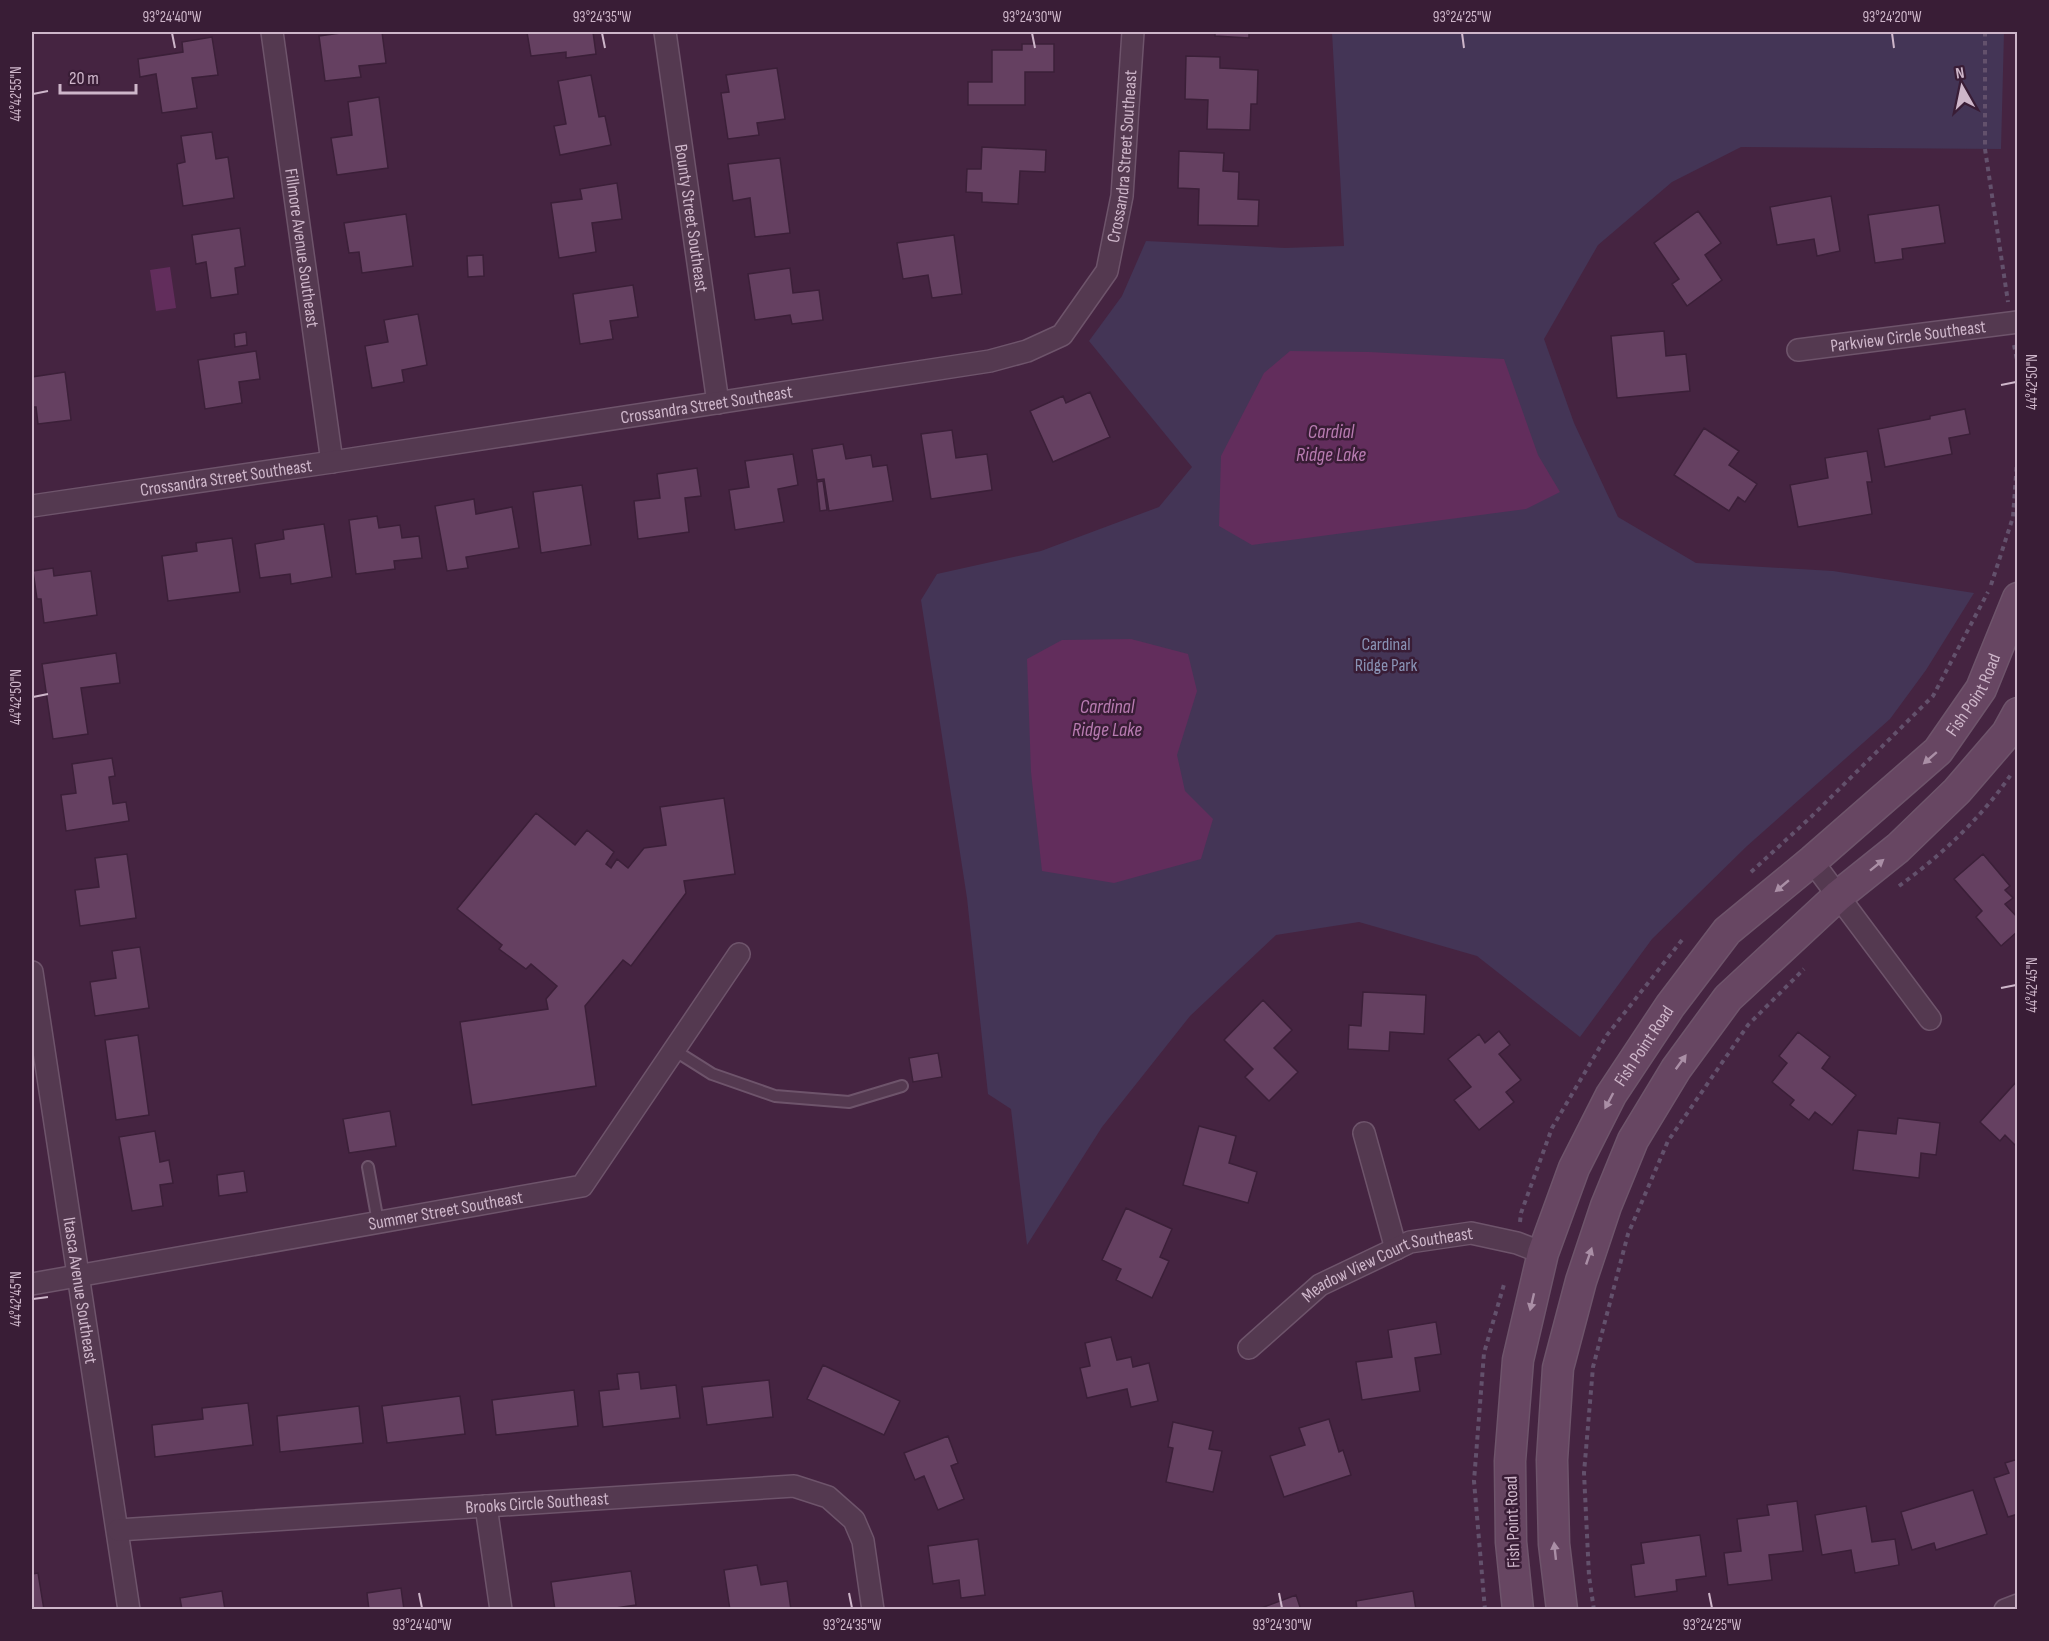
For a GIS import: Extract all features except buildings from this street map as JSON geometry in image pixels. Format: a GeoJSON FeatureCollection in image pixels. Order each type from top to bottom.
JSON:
{"type":"FeatureCollection","features":[{"type":"Feature","properties":{"kind":"street","name":"Fillmore Avenue Southeast"},"geometry":{"type":"LineString","coordinates":[[272,32],[332,462]]}},
{"type":"Feature","properties":{"kind":"street","name":"Bounty Street Southeast"},"geometry":{"type":"LineString","coordinates":[[665,32],[718,403]]}},
{"type":"Feature","properties":{"kind":"street","name":"Crossandra Street Southeast"},"geometry":{"type":"LineString","coordinates":[[32,506],[990,361],[1027,351],[1062,335],[1107,271],[1122,196],[1133,32]]}},
{"type":"Feature","properties":{"kind":"street","name":"Parkview Circle Southeast"},"geometry":{"type":"LineString","coordinates":[[1798,350],[2014,322]]}},
{"type":"Feature","properties":{"kind":"street","name":"Fish Point Road"},"geometry":{"type":"LineString","coordinates":[[1518,1610],[1511,1542],[1510,1461],[1518,1360],[1543,1252],[1579,1158],[1611,1095],[1670,1006],[1727,931],[1812,861],[1938,751],[1981,689],[2018,598]]}},
{"type":"Feature","properties":{"kind":"street"},"geometry":{"type":"LineString","coordinates":[[1562,1610],[1554,1544],[1552,1470],[1558,1368],[1581,1281],[1606,1206],[1633,1140],[1676,1069],[1728,998],[1838,896],[1898,848],[1957,791],[2007,733],[2018,713]]}},
{"type":"Feature","properties":{"kind":"street"},"geometry":{"type":"LineString","coordinates":[[1812,861],[1930,1019]]}},
{"type":"Feature","properties":{"kind":"street","name":"Summer Street Southeast"},"geometry":{"type":"LineString","coordinates":[[32,1284],[582,1186],[739,954]]}},
{"type":"Feature","properties":{"kind":"street","name":"Itasca Avenue Southeast"},"geometry":{"type":"LineString","coordinates":[[32,972],[129,1610]]}},
{"type":"Feature","properties":{"kind":"street"},"geometry":{"type":"LineString","coordinates":[[1364,1133],[1396,1249]]}},
{"type":"Feature","properties":{"kind":"street","name":"Meadow View Court Southeast"},"geometry":{"type":"LineString","coordinates":[[1249,1348],[1320,1285],[1410,1242],[1471,1233],[1517,1243],[1543,1252]]}},
{"type":"Feature","properties":{"kind":"street","name":"Brooks Circle Southeast"},"geometry":{"type":"LineString","coordinates":[[118,1530],[794,1486],[828,1497],[854,1520],[862,1541],[873,1610]]}},
{"type":"Feature","properties":{"kind":"street"},"geometry":{"type":"LineString","coordinates":[[486,1506],[501,1610]]}},
{"type":"Feature","properties":{"kind":"street"},"geometry":{"type":"LineString","coordinates":[[2005,1610],[2018,1605]]}},
{"type":"Feature","properties":{"kind":"lane"},"geometry":{"type":"LineString","coordinates":[[674,1050],[712,1074],[775,1096],[849,1102],[902,1086]]}},
{"type":"Feature","properties":{"kind":"lane"},"geometry":{"type":"LineString","coordinates":[[368,1167],[378,1222]]}},
{"type":"Feature","properties":{"kind":"path"},"geometry":{"type":"LineString","coordinates":[[1985,32],[1985,148],[2014,322],[2018,365]]}},
{"type":"Feature","properties":{"kind":"path"},"geometry":{"type":"LineString","coordinates":[[1898,886],[1925,867],[1995,798],[2018,765]]}},
{"type":"Feature","properties":{"kind":"path"},"geometry":{"type":"LineString","coordinates":[[1594,1610],[1589,1576],[1584,1473],[1593,1367],[1628,1234],[1668,1141],[1748,1025],[1805,968]]}},
{"type":"Feature","properties":{"kind":"green space","name":"Cardinal Ridge Park"},"geometry":{"type":"Polygon","coordinates":[[[1332,32],[2004,32],[2001,149],[1741,147],[1672,182],[1598,245],[1544,339],[1574,423],[1618,517],[1696,563],[1833,571],[1974,593],[1926,670],[1890,719],[1747,846],[1652,939],[1580,1037],[1477,956],[1359,922],[1276,935],[1190,1016],[1102,1127],[1027,1245],[1011,1109],[988,1094],[967,898],[921,600],[937,574],[1041,551],[1159,507],[1192,467],[1089,341],[1122,296],[1146,241],[1285,248],[1344,246],[1332,32]]]}},
{"type":"Feature","properties":{"kind":"water"},"geometry":{"type":"Polygon","coordinates":[[[170,267],[176,308],[156,311],[150,270],[170,267]]]}},
{"type":"Feature","properties":{"kind":"water","name":"Cardial Ridge Lake"},"geometry":{"type":"Polygon","coordinates":[[[1290,351],[1369,352],[1504,359],[1538,455],[1560,492],[1526,509],[1252,545],[1219,526],[1221,456],[1264,373],[1290,351]]]}},
{"type":"Feature","properties":{"kind":"water","name":"Cardinal Ridge Lake"},"geometry":{"type":"Polygon","coordinates":[[[1131,639],[1188,654],[1197,691],[1177,755],[1185,791],[1213,819],[1201,859],[1114,883],[1042,871],[1031,772],[1027,659],[1062,640],[1131,639]]]}}]}
